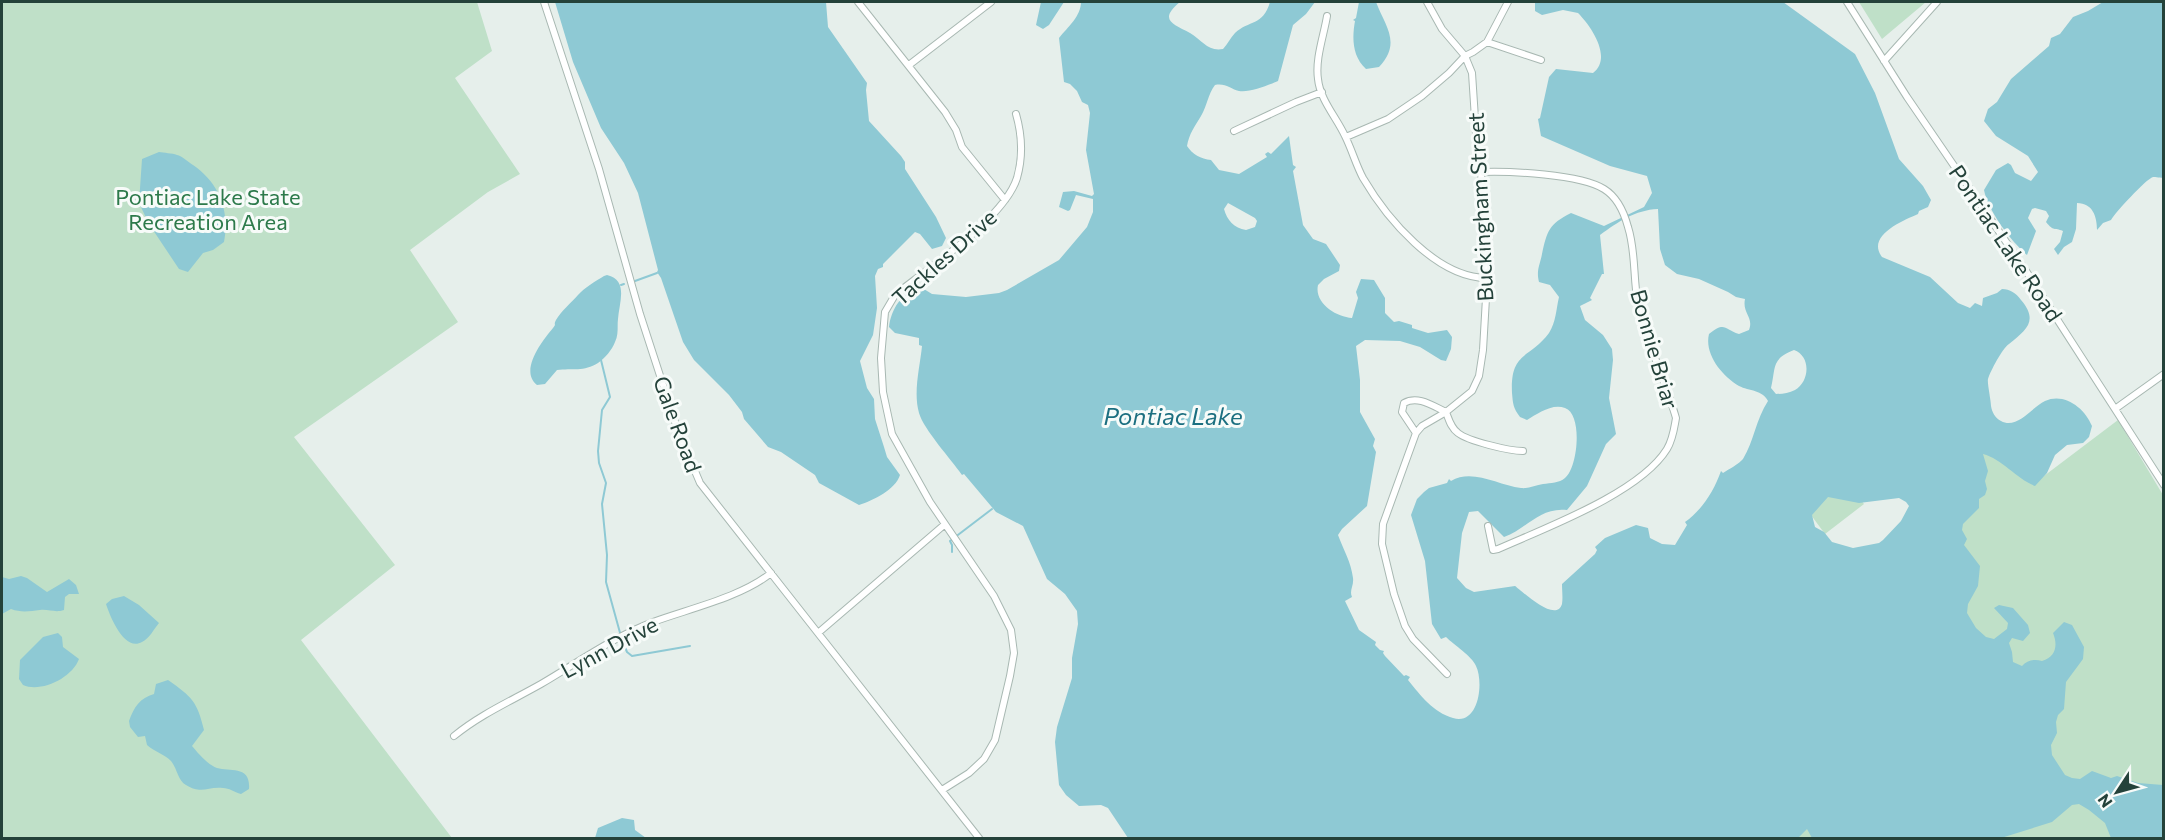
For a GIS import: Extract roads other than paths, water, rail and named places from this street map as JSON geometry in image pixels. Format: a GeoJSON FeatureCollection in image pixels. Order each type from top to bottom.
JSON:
{"type":"FeatureCollection","features":[{"type":"Feature","properties":{"kind":"street","name":"Gale Road"},"geometry":{"type":"LineString","coordinates":[[544,2],[599,169],[643,324],[692,467],[700,483],[979,838]]}},
{"type":"Feature","properties":{"kind":"street","name":"Tackles Drive"},"geometry":{"type":"LineString","coordinates":[[858,2],[945,112],[956,130],[962,147],[1005,200],[989,218],[894,295],[885,312],[881,358],[883,392],[892,434],[944,525],[1004,613],[1011,630],[1014,652],[995,740],[984,759],[969,773],[942,790]]}},
{"type":"Feature","properties":{"kind":"street"},"geometry":{"type":"LineString","coordinates":[[909,65],[991,2]]}},
{"type":"Feature","properties":{"kind":"street","name":"Buckingham Street"},"geometry":{"type":"LineString","coordinates":[[1416,433],[1422,426],[1446,412],[1472,391],[1479,375],[1483,350],[1486,278],[1481,172],[1477,149],[1472,73],[1465,56],[1442,29],[1427,2]]}},
{"type":"Feature","properties":{"kind":"street"},"geometry":{"type":"LineString","coordinates":[[1346,137],[1388,119],[1406,108],[1449,73],[1465,56],[1487,42],[1508,2]]}},
{"type":"Feature","properties":{"kind":"street","name":"Pontiac Lake Road"},"geometry":{"type":"LineString","coordinates":[[1847,2],[1884,61],[2026,271],[2163,485]]}},
{"type":"Feature","properties":{"kind":"street"},"geometry":{"type":"LineString","coordinates":[[1884,61],[1937,2]]}},
{"type":"Feature","properties":{"kind":"street"},"geometry":{"type":"LineString","coordinates":[[1327,16],[1318,64],[1318,79],[1363,178],[1377,200],[1411,239],[1444,267],[1471,278],[1486,278]]}},
{"type":"Feature","properties":{"kind":"street"},"geometry":{"type":"LineString","coordinates":[[1487,42],[1541,60]]}},
{"type":"Feature","properties":{"kind":"street"},"geometry":{"type":"LineString","coordinates":[[1234,131],[1322,92]]}},
{"type":"Feature","properties":{"kind":"street"},"geometry":{"type":"LineString","coordinates":[[1005,200],[1016,179],[1020,154],[1021,138],[1016,114]]}},
{"type":"Feature","properties":{"kind":"street","name":"Bonnie Briar"},"geometry":{"type":"LineString","coordinates":[[1481,172],[1501,171],[1587,182],[1603,188],[1620,204],[1632,247],[1638,306],[1676,418],[1670,441],[1656,463],[1644,475],[1598,502],[1557,523],[1493,550],[1488,526]]}},
{"type":"Feature","properties":{"kind":"street"},"geometry":{"type":"LineString","coordinates":[[2115,409],[2163,374]]}},
{"type":"Feature","properties":{"kind":"street"},"geometry":{"type":"LineString","coordinates":[[1446,674],[1413,639],[1405,626],[1394,594],[1382,544],[1383,524],[1416,433],[1402,412],[1404,404],[1419,400],[1446,412],[1451,426],[1464,436],[1511,451],[1523,451]]}},
{"type":"Feature","properties":{"kind":"street"},"geometry":{"type":"LineString","coordinates":[[818,633],[944,525]]}},
{"type":"Feature","properties":{"kind":"street","name":"Lynn Drive"},"geometry":{"type":"LineString","coordinates":[[454,736],[472,721],[538,686],[608,643],[652,622],[748,587],[771,573]]}},
{"type":"Feature","properties":{"kind":"water"},"geometry":{"type":"Polygon","coordinates":[[[555,2],[826,2],[828,27],[867,83],[869,121],[905,162],[905,169],[936,217],[946,238],[942,246],[932,249],[920,234],[915,232],[883,264],[883,267],[878,269],[875,276],[877,308],[873,335],[860,361],[867,388],[874,399],[875,419],[887,457],[900,475],[894,485],[883,494],[859,505],[819,483],[815,475],[781,452],[768,447],[744,419],[742,412],[729,395],[694,360],[683,342],[657,272],[638,193],[624,163],[601,128],[573,62],[555,2]]]}},
{"type":"Feature","properties":{"kind":"water"},"geometry":{"type":"Polygon","coordinates":[[[1041,2],[1064,2],[1049,25],[1043,29],[1036,25],[1041,2]]]}},
{"type":"Feature","properties":{"kind":"water","name":"Pontiac Lake"},"geometry":{"type":"Polygon","coordinates":[[[1081,2],[1180,2],[1170,13],[1170,21],[1209,47],[1223,49],[1240,29],[1264,15],[1270,2],[1315,2],[1293,25],[1278,81],[1248,91],[1215,85],[1187,146],[1197,156],[1211,160],[1219,170],[1239,174],[1267,157],[1265,154],[1268,152],[1271,154],[1289,136],[1293,165],[1296,167],[1293,171],[1303,225],[1313,239],[1326,244],[1340,265],[1339,271],[1318,285],[1319,298],[1327,308],[1339,315],[1352,318],[1358,298],[1356,292],[1361,279],[1374,280],[1385,298],[1385,313],[1394,322],[1399,321],[1412,325],[1412,328],[1428,333],[1447,330],[1452,337],[1451,349],[1446,361],[1420,347],[1400,341],[1365,340],[1356,346],[1360,380],[1360,412],[1375,439],[1373,446],[1376,452],[1367,506],[1338,535],[1353,578],[1352,597],[1345,601],[1359,630],[1376,642],[1375,645],[1384,651],[1385,656],[1404,676],[1410,677],[1408,680],[1433,708],[1453,718],[1462,719],[1469,716],[1477,701],[1478,673],[1471,658],[1446,637],[1441,639],[1432,624],[1425,561],[1411,515],[1417,499],[1424,492],[1429,488],[1447,483],[1449,479],[1451,481],[1468,476],[1524,488],[1558,482],[1565,478],[1573,464],[1577,442],[1571,412],[1565,408],[1555,407],[1527,420],[1518,414],[1512,397],[1512,379],[1518,362],[1549,333],[1556,316],[1559,297],[1550,285],[1539,282],[1538,278],[1546,239],[1553,225],[1571,213],[1604,226],[1644,207],[1652,193],[1647,176],[1610,166],[1541,136],[1538,119],[1549,77],[1556,69],[1593,73],[1599,67],[1601,59],[1594,34],[1578,13],[1563,10],[1542,15],[1535,11],[1535,2],[1783,2],[1855,54],[1875,93],[1899,159],[1923,186],[1931,200],[1928,207],[1895,225],[1882,236],[1878,249],[1882,257],[1930,277],[1958,303],[1970,308],[1975,303],[1982,306],[1983,298],[2002,289],[2015,293],[2026,307],[2030,319],[2021,334],[2003,350],[1988,379],[1994,415],[2001,421],[2013,423],[2045,401],[2059,399],[2073,403],[2089,419],[2092,426],[2089,437],[2083,443],[2067,445],[2055,455],[2047,473],[2035,486],[1997,460],[1983,454],[1988,471],[1985,481],[1987,489],[1985,495],[1979,499],[1979,508],[1963,524],[1962,530],[1967,539],[1964,545],[1980,566],[1978,586],[1968,604],[1967,613],[1976,628],[1986,637],[1994,639],[2007,629],[2008,623],[1994,608],[1999,605],[2013,608],[2028,625],[2030,633],[2023,641],[2012,638],[2009,643],[2013,662],[2022,666],[2029,661],[2042,661],[2050,657],[2055,650],[2053,633],[2064,622],[2072,625],[2084,647],[2083,659],[2066,682],[2064,709],[2058,715],[2056,722],[2057,733],[2051,745],[2052,755],[2065,775],[2072,778],[2080,779],[2092,771],[2111,778],[2117,776],[2138,783],[2163,785],[2163,838],[2111,838],[2105,823],[2079,804],[2072,805],[2052,822],[2001,838],[1812,838],[1807,829],[1798,838],[1128,838],[1108,808],[1101,805],[1079,806],[1066,795],[1059,785],[1055,742],[1057,727],[1072,678],[1072,658],[1078,624],[1077,611],[1065,594],[1047,579],[1023,526],[996,512],[964,474],[962,475],[926,428],[917,405],[922,346],[919,345],[919,338],[895,333],[889,327],[898,302],[913,289],[919,286],[932,294],[966,297],[999,293],[1059,260],[1087,227],[1093,212],[1093,199],[1076,195],[1070,210],[1059,207],[1063,192],[1074,191],[1092,196],[1094,194],[1086,150],[1090,113],[1088,105],[1082,102],[1077,91],[1064,82],[1059,38],[1073,21],[1081,2]],[[1228,203],[1224,209],[1229,220],[1238,227],[1246,230],[1255,227],[1257,221],[1255,218],[1228,203]],[[1658,209],[1627,218],[1600,235],[1604,274],[1590,298],[1592,300],[1580,306],[1585,320],[1603,335],[1612,349],[1609,398],[1616,434],[1606,444],[1587,486],[1567,510],[1557,510],[1541,515],[1504,537],[1478,511],[1469,512],[1462,533],[1457,578],[1466,588],[1474,592],[1515,586],[1546,608],[1559,609],[1562,604],[1562,584],[1595,554],[1597,550],[1595,547],[1605,538],[1636,525],[1648,528],[1650,538],[1662,544],[1675,545],[1687,525],[1685,522],[1707,500],[1721,471],[1723,473],[1739,463],[1747,452],[1768,401],[1763,395],[1739,386],[1726,376],[1712,357],[1708,342],[1709,334],[1718,328],[1724,327],[1739,334],[1749,330],[1750,322],[1745,308],[1745,299],[1699,279],[1677,274],[1665,265],[1660,249],[1658,209]],[[1794,350],[1778,360],[1774,369],[1771,388],[1776,394],[1795,390],[1804,381],[1806,375],[1806,363],[1800,353],[1794,350]],[[1828,497],[1812,515],[1815,527],[1824,532],[1832,542],[1853,548],[1879,543],[1883,540],[1901,521],[1909,506],[1899,498],[1859,503],[1828,497]]]}},
{"type":"Feature","properties":{"kind":"water"},"geometry":{"type":"Polygon","coordinates":[[[1359,2],[1376,2],[1390,34],[1390,50],[1379,67],[1366,69],[1356,53],[1353,40],[1355,21],[1353,20],[1356,18],[1359,2]]]}},
{"type":"Feature","properties":{"kind":"water"},"geometry":{"type":"Polygon","coordinates":[[[2103,2],[2163,2],[2163,178],[2149,179],[2111,220],[2103,223],[2097,230],[2093,212],[2087,205],[2077,203],[2076,229],[2072,242],[2058,255],[2054,249],[2060,242],[2063,231],[2053,228],[2046,222],[2049,216],[2046,211],[2032,209],[2028,218],[2036,231],[2027,255],[2001,225],[1990,207],[1984,190],[1996,170],[2008,163],[2015,173],[2031,181],[2038,172],[2028,156],[1996,136],[1984,121],[1988,109],[1997,102],[2011,79],[2049,46],[2051,38],[2060,34],[2073,17],[2103,2]]]}},
{"type":"Feature","properties":{"kind":"water"},"geometry":{"type":"Polygon","coordinates":[[[159,152],[179,156],[202,172],[216,189],[224,208],[224,242],[213,250],[203,253],[188,272],[179,269],[149,224],[139,203],[142,159],[159,152]]]}},
{"type":"Feature","properties":{"kind":"water"},"geometry":{"type":"Polygon","coordinates":[[[607,275],[618,282],[621,293],[617,336],[612,348],[593,366],[583,369],[557,370],[545,384],[537,385],[530,372],[531,364],[543,340],[566,307],[583,290],[607,275]]]}},
{"type":"Feature","properties":{"kind":"water"},"geometry":{"type":"Polygon","coordinates":[[[21,576],[47,592],[69,579],[76,585],[79,594],[69,594],[65,597],[64,610],[11,609],[2,614],[2,577],[9,579],[21,576]]]}},
{"type":"Feature","properties":{"kind":"water"},"geometry":{"type":"Polygon","coordinates":[[[124,596],[139,605],[159,623],[145,641],[135,644],[129,642],[114,624],[106,604],[112,599],[124,596]]]}},
{"type":"Feature","properties":{"kind":"water"},"geometry":{"type":"Polygon","coordinates":[[[58,633],[62,637],[63,647],[79,659],[75,666],[63,678],[47,685],[30,687],[23,685],[19,679],[20,660],[43,637],[58,633]]]}},
{"type":"Feature","properties":{"kind":"water"},"geometry":{"type":"Polygon","coordinates":[[[168,680],[192,700],[199,712],[204,730],[192,746],[217,768],[239,771],[247,776],[249,789],[241,794],[225,788],[201,790],[192,788],[181,781],[171,761],[147,745],[145,736],[138,737],[130,727],[129,721],[138,704],[154,694],[156,684],[168,680]]]}},
{"type":"Feature","properties":{"kind":"water"},"geometry":{"type":"Polygon","coordinates":[[[622,818],[634,820],[635,830],[646,838],[595,838],[598,828],[622,818]]]}},
{"type":"Feature","properties":{"kind":"waterway"},"geometry":{"type":"LineString","coordinates":[[635,281],[657,273]]}},
{"type":"Feature","properties":{"kind":"waterway"},"geometry":{"type":"LineString","coordinates":[[601,360],[610,397],[602,410],[598,451],[599,463],[606,483],[602,504],[607,555],[606,582],[622,640],[627,652],[632,656],[690,646]]}},
{"type":"Feature","properties":{"kind":"waterway"},"geometry":{"type":"LineString","coordinates":[[952,552],[950,541],[992,509]]}},
{"type":"Feature","properties":{"kind":"park label","name":"Pontiac Lake State Recreation Area"},"geometry":{"type":"Point","coordinates":[208,208]}}]}
